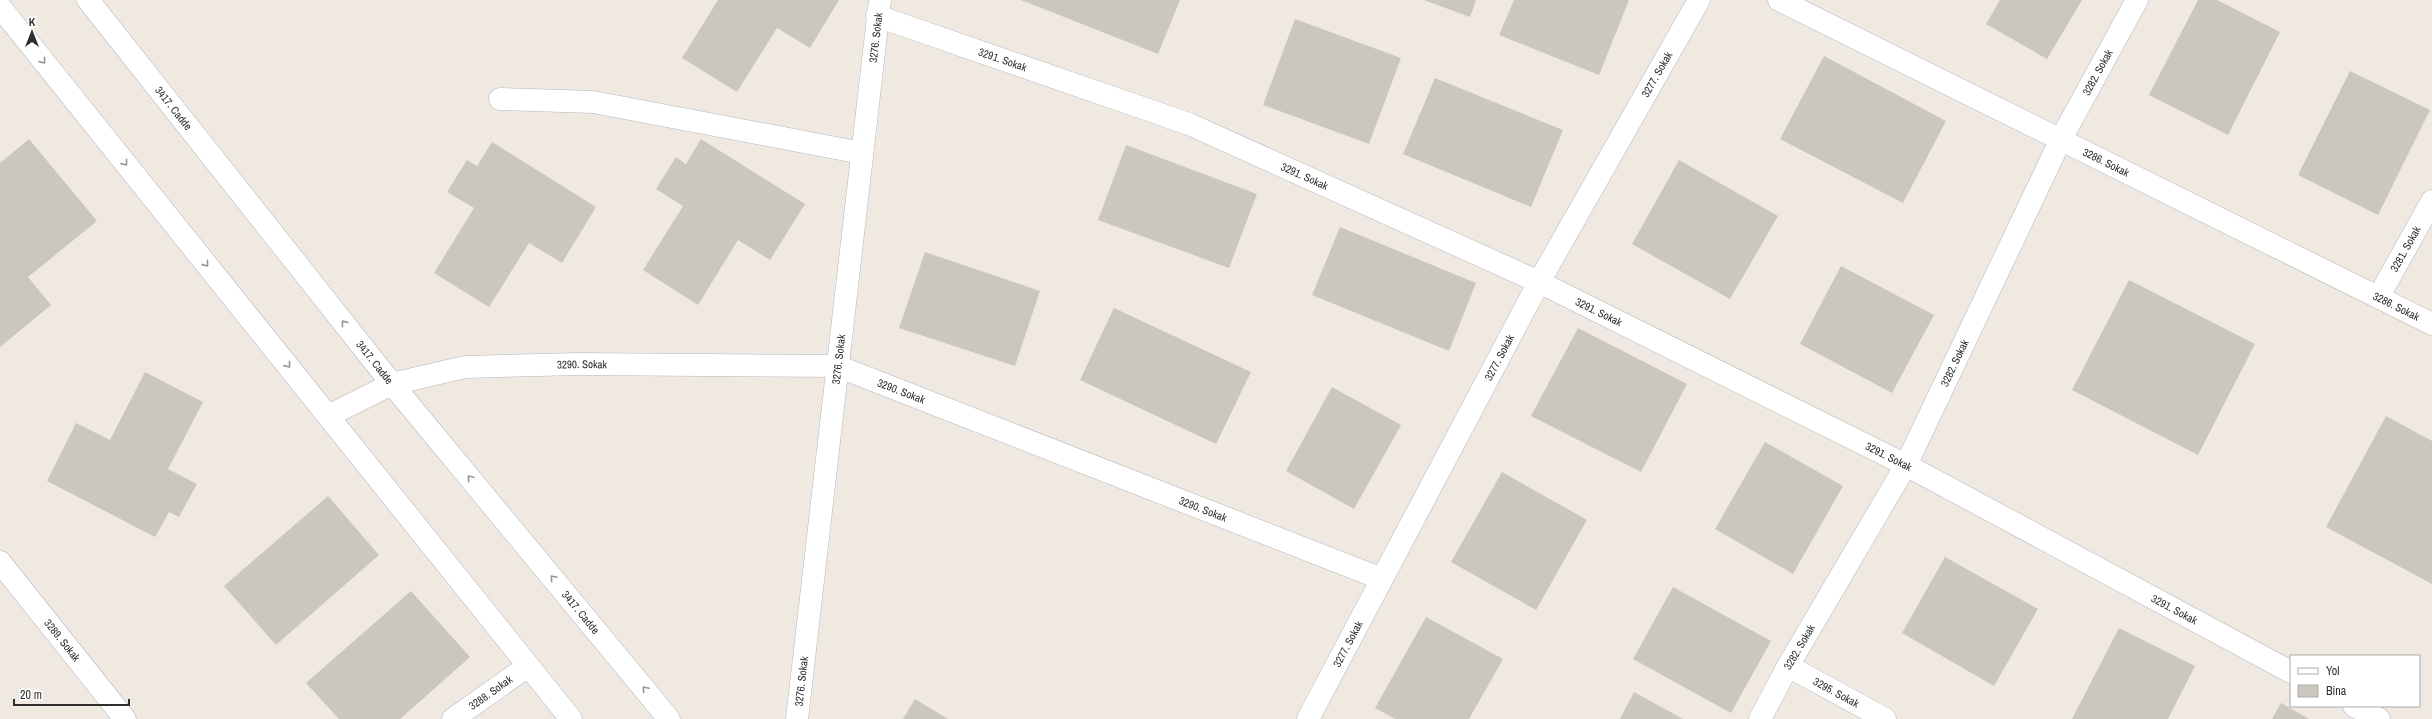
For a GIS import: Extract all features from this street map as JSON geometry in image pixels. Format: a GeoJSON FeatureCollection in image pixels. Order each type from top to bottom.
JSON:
{"type":"FeatureCollection","features":[{"type":"Feature","properties":{"kind":"street","name":"3417. Cadde"},"geometry":{"type":"LineString","coordinates":[[88,0],[392,384],[669,719]]}},
{"type":"Feature","properties":{"kind":"street","name":"3277. Sokak"},"geometry":{"type":"LineString","coordinates":[[1308,719],[1539,282],[1699,0]]}},
{"type":"Feature","properties":{"kind":"street","name":"3286. Sokak"},"geometry":{"type":"LineString","coordinates":[[1780,0],[2379,296],[2432,324]]}},
{"type":"Feature","properties":{"kind":"street","name":"3282. Sokak"},"geometry":{"type":"LineString","coordinates":[[1760,719],[1788,666],[1906,465],[2061,139],[2136,0]]}},
{"type":"Feature","properties":{"kind":"street","name":"3291. Sokak"},"geometry":{"type":"LineString","coordinates":[[879,8],[1189,124],[1539,282],[1906,465],[2290,671]]}},
{"type":"Feature","properties":{"kind":"street","name":"3276. Sokak"},"geometry":{"type":"LineString","coordinates":[[797,719],[879,8]]}},
{"type":"Feature","properties":{"kind":"street"},"geometry":{"type":"LineString","coordinates":[[0,9],[571,719]]}},
{"type":"Feature","properties":{"kind":"street"},"geometry":{"type":"LineString","coordinates":[[500,99],[593,102],[862,153]]}},
{"type":"Feature","properties":{"kind":"street","name":"3281. Sokak"},"geometry":{"type":"LineString","coordinates":[[2379,296],[2432,201]]}},
{"type":"Feature","properties":{"kind":"street","name":"3290. Sokak"},"geometry":{"type":"LineString","coordinates":[[328,416],[392,384],[465,367],[579,364],[837,366],[1382,579]]}},
{"type":"Feature","properties":{"kind":"street","name":"3289. Sokak"},"geometry":{"type":"LineString","coordinates":[[0,562],[125,719]]}},
{"type":"Feature","properties":{"kind":"street","name":"3288. Sokak"},"geometry":{"type":"LineString","coordinates":[[453,719],[528,666]]}},
{"type":"Feature","properties":{"kind":"street","name":"3295. Sokak"},"geometry":{"type":"LineString","coordinates":[[1788,666],[1885,719]]}},
{"type":"Feature","properties":{"kind":"street"},"geometry":{"type":"LineString","coordinates":[[2356,707],[2379,719]]}},
{"type":"Feature","properties":{"kind":"building"},"geometry":{"type":"Polygon","coordinates":[[[718,0],[839,0],[810,48],[777,28],[737,92],[682,58],[718,0]]]}},
{"type":"Feature","properties":{"kind":"building"},"geometry":{"type":"Polygon","coordinates":[[[1021,0],[1180,0],[1158,54],[1021,0]]]}},
{"type":"Feature","properties":{"kind":"building"},"geometry":{"type":"Polygon","coordinates":[[[1424,0],[1476,0],[1470,17],[1424,0]]]}},
{"type":"Feature","properties":{"kind":"building"},"geometry":{"type":"Polygon","coordinates":[[[1514,0],[1629,0],[1599,75],[1499,35],[1514,0]]]}},
{"type":"Feature","properties":{"kind":"building"},"geometry":{"type":"Polygon","coordinates":[[[2000,0],[2082,0],[2047,59],[1986,24],[2000,0]]]}},
{"type":"Feature","properties":{"kind":"building"},"geometry":{"type":"Polygon","coordinates":[[[2198,0],[2217,0],[2280,32],[2228,135],[2149,95],[2198,0]]]}},
{"type":"Feature","properties":{"kind":"building"},"geometry":{"type":"Polygon","coordinates":[[[1295,19],[1401,58],[1369,144],[1263,105],[1295,19]]]}},
{"type":"Feature","properties":{"kind":"building"},"geometry":{"type":"Polygon","coordinates":[[[1824,56],[1946,121],[1903,203],[1780,139],[1824,56]]]}},
{"type":"Feature","properties":{"kind":"building"},"geometry":{"type":"Polygon","coordinates":[[[2350,71],[2430,110],[2378,215],[2298,175],[2350,71]]]}},
{"type":"Feature","properties":{"kind":"building"},"geometry":{"type":"Polygon","coordinates":[[[1435,78],[1563,130],[1531,207],[1403,154],[1435,78]]]}},
{"type":"Feature","properties":{"kind":"building"},"geometry":{"type":"Polygon","coordinates":[[[29,139],[97,221],[28,277],[51,305],[0,347],[0,163],[29,139]]]}},
{"type":"Feature","properties":{"kind":"building"},"geometry":{"type":"Polygon","coordinates":[[[701,139],[805,204],[770,260],[738,240],[698,305],[643,270],[683,206],[656,189],[676,157],[686,164],[701,139]]]}},
{"type":"Feature","properties":{"kind":"building"},"geometry":{"type":"Polygon","coordinates":[[[492,142],[596,207],[562,263],[529,243],[489,307],[434,273],[474,208],[447,192],[467,160],[477,166],[492,142]]]}},
{"type":"Feature","properties":{"kind":"building"},"geometry":{"type":"Polygon","coordinates":[[[1126,145],[1257,194],[1229,268],[1098,220],[1126,145]]]}},
{"type":"Feature","properties":{"kind":"building"},"geometry":{"type":"Polygon","coordinates":[[[1679,160],[1778,216],[1730,299],[1632,244],[1679,160]]]}},
{"type":"Feature","properties":{"kind":"building"},"geometry":{"type":"Polygon","coordinates":[[[1340,227],[1476,283],[1449,351],[1312,295],[1340,227]]]}},
{"type":"Feature","properties":{"kind":"building"},"geometry":{"type":"Polygon","coordinates":[[[925,252],[1040,291],[1015,366],[899,328],[925,252]]]}},
{"type":"Feature","properties":{"kind":"building"},"geometry":{"type":"Polygon","coordinates":[[[1841,266],[1934,315],[1892,393],[1800,344],[1841,266]]]}},
{"type":"Feature","properties":{"kind":"building"},"geometry":{"type":"Polygon","coordinates":[[[2129,280],[2255,344],[2198,455],[2072,390],[2129,280]]]}},
{"type":"Feature","properties":{"kind":"building"},"geometry":{"type":"Polygon","coordinates":[[[1114,308],[1251,372],[1216,444],[1080,380],[1114,308]]]}},
{"type":"Feature","properties":{"kind":"building"},"geometry":{"type":"Polygon","coordinates":[[[1578,328],[1687,384],[1641,472],[1531,416],[1578,328]]]}},
{"type":"Feature","properties":{"kind":"building"},"geometry":{"type":"Polygon","coordinates":[[[145,372],[203,402],[168,469],[197,484],[179,517],[169,512],[155,537],[47,481],[76,423],[110,440],[145,372]]]}},
{"type":"Feature","properties":{"kind":"building"},"geometry":{"type":"Polygon","coordinates":[[[1332,387],[1401,425],[1354,509],[1286,471],[1332,387]]]}},
{"type":"Feature","properties":{"kind":"building"},"geometry":{"type":"Polygon","coordinates":[[[2386,416],[2432,441],[2432,584],[2326,527],[2386,416]]]}},
{"type":"Feature","properties":{"kind":"building"},"geometry":{"type":"Polygon","coordinates":[[[1765,442],[1843,486],[1793,574],[1715,529],[1765,442]]]}},
{"type":"Feature","properties":{"kind":"building"},"geometry":{"type":"Polygon","coordinates":[[[1502,472],[1587,520],[1536,610],[1451,562],[1502,472]]]}},
{"type":"Feature","properties":{"kind":"building"},"geometry":{"type":"Polygon","coordinates":[[[328,496],[379,555],[276,645],[224,586],[328,496]]]}},
{"type":"Feature","properties":{"kind":"building"},"geometry":{"type":"Polygon","coordinates":[[[1945,557],[2038,609],[1994,686],[1902,633],[1945,557]]]}},
{"type":"Feature","properties":{"kind":"building"},"geometry":{"type":"Polygon","coordinates":[[[1673,587],[1771,641],[1731,713],[1633,659],[1673,587]]]}},
{"type":"Feature","properties":{"kind":"building"},"geometry":{"type":"Polygon","coordinates":[[[411,591],[470,657],[400,719],[339,719],[306,683],[411,591]]]}},
{"type":"Feature","properties":{"kind":"building"},"geometry":{"type":"Polygon","coordinates":[[[1426,617],[1503,659],[1469,719],[1395,719],[1375,708],[1426,617]]]}},
{"type":"Feature","properties":{"kind":"building"},"geometry":{"type":"Polygon","coordinates":[[[2119,628],[2195,666],[2168,719],[2072,719],[2119,628]]]}},
{"type":"Feature","properties":{"kind":"building"},"geometry":{"type":"Polygon","coordinates":[[[1634,692],[1683,719],[1620,719],[1634,692]]]}},
{"type":"Feature","properties":{"kind":"building"},"geometry":{"type":"Polygon","coordinates":[[[915,699],[948,719],[903,719],[915,699]]]}},
{"type":"Feature","properties":{"kind":"building"},"geometry":{"type":"Polygon","coordinates":[[[2281,703],[2309,719],[2272,719],[2281,703]]]}}]}
